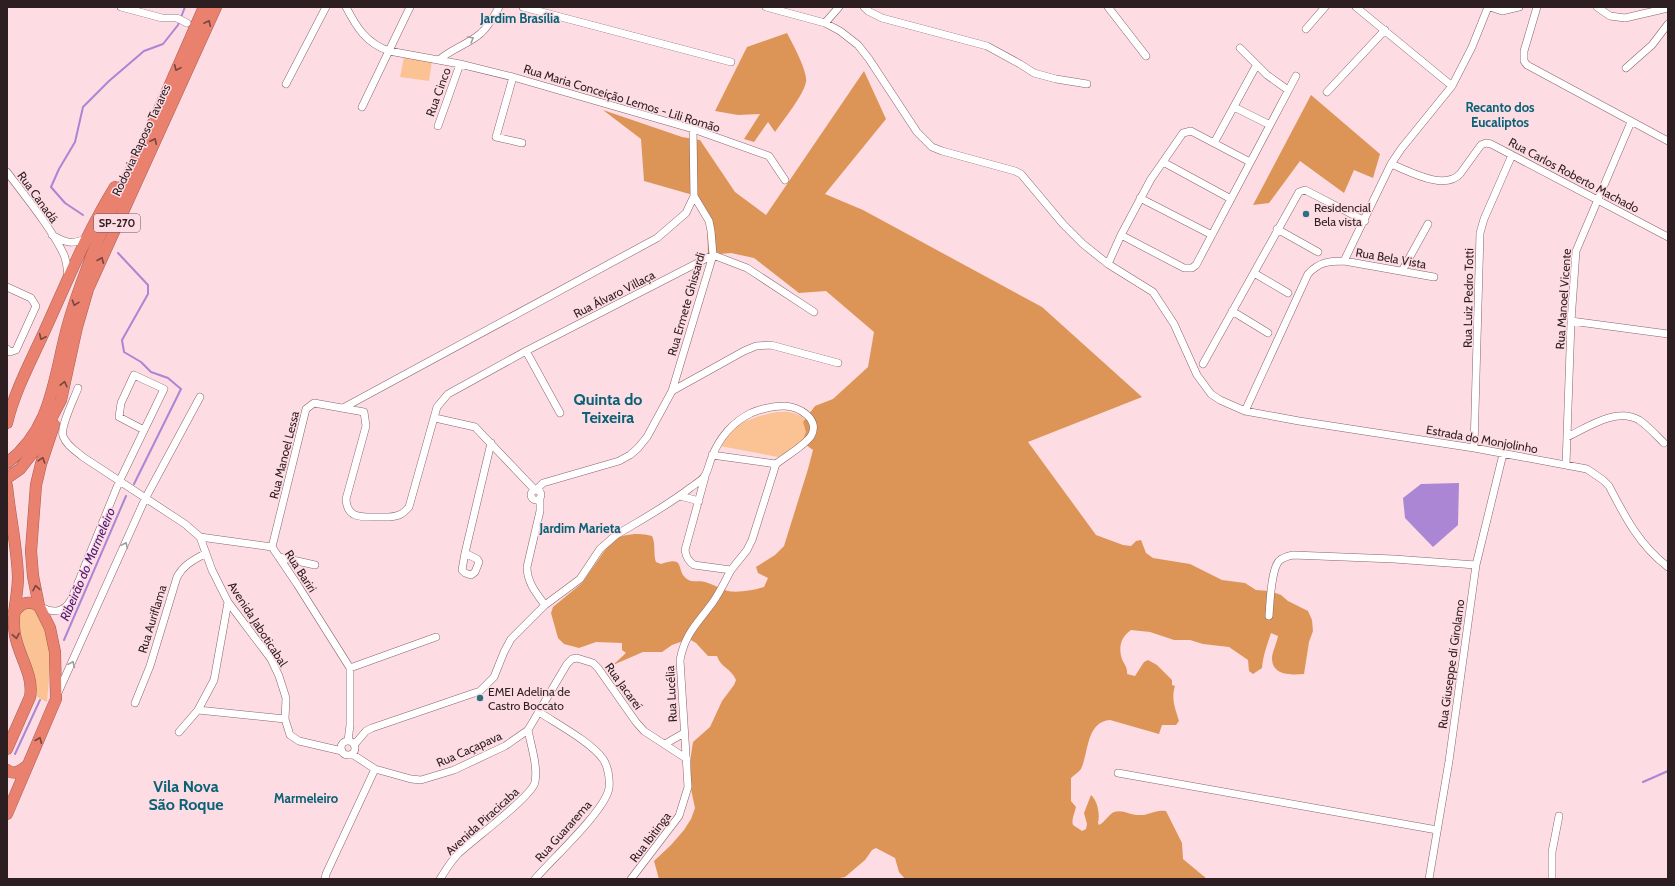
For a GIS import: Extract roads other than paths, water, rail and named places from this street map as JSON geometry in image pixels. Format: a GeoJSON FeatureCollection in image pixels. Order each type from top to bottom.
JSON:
{"type":"FeatureCollection","features":[{"type":"Feature","properties":{"kind":"highway","name":"Rodovia Raposo Tavares"},"geometry":{"type":"LineString","coordinates":[[7,478],[20,469],[34,444],[53,390],[74,305],[91,257],[204,7]]}},
{"type":"Feature","properties":{"kind":"highway","name":"Rodovia Raposo Tavares"},"geometry":{"type":"LineString","coordinates":[[7,463],[34,444],[42,436],[61,400],[77,327],[88,289],[216,7]]}},
{"type":"Feature","properties":{"kind":"highway"},"geometry":{"type":"LineString","coordinates":[[7,423],[10,410],[20,384],[87,237],[112,192],[146,138]]}},
{"type":"Feature","properties":{"kind":"highway"},"geometry":{"type":"LineString","coordinates":[[7,814],[56,699],[55,652],[50,628],[39,606],[33,576],[31,551],[36,485],[61,400]]}},
{"type":"Feature","properties":{"kind":"highway"},"geometry":{"type":"LineString","coordinates":[[7,486],[18,577],[13,614],[15,635],[28,672],[31,690],[30,697],[7,749]]}},
{"type":"Feature","properties":{"kind":"highway"},"geometry":{"type":"LineString","coordinates":[[13,614],[21,605],[25,603],[30,602],[39,606]]}},
{"type":"Feature","properties":{"kind":"highway"},"geometry":{"type":"LineString","coordinates":[[7,770],[15,773],[20,772],[28,765]]}},
{"type":"Feature","properties":{"kind":"street"},"geometry":{"type":"LineString","coordinates":[[121,7],[162,18],[177,18],[186,22]]}},
{"type":"Feature","properties":{"kind":"street"},"geometry":{"type":"LineString","coordinates":[[286,84],[326,7]]}},
{"type":"Feature","properties":{"kind":"street","name":"Rua Maria Conceição Lemos - Lili Romão"},"geometry":{"type":"LineString","coordinates":[[346,7],[362,34],[378,47],[389,51],[460,64],[513,77],[693,129],[769,156],[785,180]]}},
{"type":"Feature","properties":{"kind":"street"},"geometry":{"type":"LineString","coordinates":[[362,107],[410,7]]}},
{"type":"Feature","properties":{"kind":"street"},"geometry":{"type":"LineString","coordinates":[[439,60],[450,51],[480,34],[493,19],[499,7]]}},
{"type":"Feature","properties":{"kind":"street"},"geometry":{"type":"LineString","coordinates":[[523,7],[731,62]]}},
{"type":"Feature","properties":{"kind":"street","name":"Estrada do Monjolinho"},"geometry":{"type":"LineString","coordinates":[[766,7],[825,24],[840,31],[858,45],[869,59],[917,132],[932,147],[1021,174],[1074,235],[1108,264],[1152,292],[1174,324],[1197,374],[1211,394],[1244,411],[1474,448],[1587,469],[1609,486],[1637,536],[1655,556],[1668,567]]}},
{"type":"Feature","properties":{"kind":"street"},"geometry":{"type":"LineString","coordinates":[[825,24],[839,7]]}},
{"type":"Feature","properties":{"kind":"street"},"geometry":{"type":"LineString","coordinates":[[864,7],[868,11],[882,18],[987,46],[1034,73],[1056,79],[1087,84]]}},
{"type":"Feature","properties":{"kind":"street"},"geometry":{"type":"LineString","coordinates":[[1108,7],[1146,56]]}},
{"type":"Feature","properties":{"kind":"street"},"geometry":{"type":"LineString","coordinates":[[1306,29],[1325,7]]}},
{"type":"Feature","properties":{"kind":"street"},"geometry":{"type":"LineString","coordinates":[[1356,7],[1452,86]]}},
{"type":"Feature","properties":{"kind":"street"},"geometry":{"type":"LineString","coordinates":[[1344,261],[1391,164],[1401,149],[1452,86],[1489,7],[1502,11],[1518,7]]}},
{"type":"Feature","properties":{"kind":"street"},"geometry":{"type":"LineString","coordinates":[[1537,7],[1524,51],[1524,61],[1528,65],[1668,141]]}},
{"type":"Feature","properties":{"kind":"street"},"geometry":{"type":"LineString","coordinates":[[1597,7],[1610,16],[1625,18],[1668,8]]}},
{"type":"Feature","properties":{"kind":"street"},"geometry":{"type":"LineString","coordinates":[[1626,68],[1655,41],[1668,24]]}},
{"type":"Feature","properties":{"kind":"street"},"geometry":{"type":"LineString","coordinates":[[1326,92],[1385,30]]}},
{"type":"Feature","properties":{"kind":"street"},"geometry":{"type":"LineString","coordinates":[[1240,48],[1256,66],[1288,90]]}},
{"type":"Feature","properties":{"kind":"street","name":"Rua Cinco"},"geometry":{"type":"LineString","coordinates":[[438,126],[460,64]]}},
{"type":"Feature","properties":{"kind":"street"},"geometry":{"type":"LineString","coordinates":[[1214,144],[1256,66]]}},
{"type":"Feature","properties":{"kind":"street"},"geometry":{"type":"LineString","coordinates":[[1121,235],[1184,268],[1188,269],[1196,266],[1296,76]]}},
{"type":"Feature","properties":{"kind":"street"},"geometry":{"type":"LineString","coordinates":[[513,77],[496,137],[522,143]]}},
{"type":"Feature","properties":{"kind":"street"},"geometry":{"type":"LineString","coordinates":[[1234,107],[1270,125]]}},
{"type":"Feature","properties":{"kind":"street","name":"Rua Manoel Vicente"},"geometry":{"type":"LineString","coordinates":[[1566,465],[1571,321],[1576,251],[1631,122]]}},
{"type":"Feature","properties":{"kind":"street"},"geometry":{"type":"LineString","coordinates":[[343,408],[657,238],[686,213],[694,196],[693,129]]}},
{"type":"Feature","properties":{"kind":"street"},"geometry":{"type":"LineString","coordinates":[[1108,264],[1140,198],[1162,162],[1186,132],[1190,131],[1250,162]]}},
{"type":"Feature","properties":{"kind":"street","name":"Rua Carlos Roberto Machado"},"geometry":{"type":"LineString","coordinates":[[1391,164],[1432,179],[1444,181],[1456,178],[1481,145],[1486,143],[1491,144],[1668,237]]}},
{"type":"Feature","properties":{"kind":"street","name":"Rua Luiz Pedro Totti"},"geometry":{"type":"LineString","coordinates":[[1474,448],[1480,233],[1484,219],[1512,155]]}},
{"type":"Feature","properties":{"kind":"street"},"geometry":{"type":"LineString","coordinates":[[1162,162],[1230,199]]}},
{"type":"Feature","properties":{"kind":"street","name":"Rua Canadá"},"geometry":{"type":"LineString","coordinates":[[7,172],[52,235],[64,255],[67,264],[68,279]]}},
{"type":"Feature","properties":{"kind":"street"},"geometry":{"type":"LineString","coordinates":[[1203,364],[1296,194],[1305,190],[1365,220]]}},
{"type":"Feature","properties":{"kind":"street","name":"Rua Ermete Ghissardi"},"geometry":{"type":"LineString","coordinates":[[536,495],[540,484],[619,461],[630,455],[638,448],[646,437],[672,391],[713,255],[712,231],[709,221],[694,196]]}},
{"type":"Feature","properties":{"kind":"street"},"geometry":{"type":"LineString","coordinates":[[1140,198],[1212,235]]}},
{"type":"Feature","properties":{"kind":"street"},"geometry":{"type":"LineString","coordinates":[[1402,271],[1428,224]]}},
{"type":"Feature","properties":{"kind":"street"},"geometry":{"type":"LineString","coordinates":[[1277,229],[1318,252]]}},
{"type":"Feature","properties":{"kind":"street"},"geometry":{"type":"LineString","coordinates":[[52,235],[68,242],[78,242],[87,237]]}},
{"type":"Feature","properties":{"kind":"street"},"geometry":{"type":"LineString","coordinates":[[713,255],[747,268],[814,312]]}},
{"type":"Feature","properties":{"kind":"street","name":"Rua Álvaro Villaça"},"geometry":{"type":"LineString","coordinates":[[435,418],[437,407],[448,394],[526,351],[713,255]]}},
{"type":"Feature","properties":{"kind":"street","name":"Rua Bela Vista"},"geometry":{"type":"LineString","coordinates":[[1244,411],[1308,274],[1313,269],[1328,261],[1344,261],[1434,277]]}},
{"type":"Feature","properties":{"kind":"street"},"geometry":{"type":"LineString","coordinates":[[1254,273],[1288,293]]}},
{"type":"Feature","properties":{"kind":"street"},"geometry":{"type":"LineString","coordinates":[[7,287],[31,298],[36,306],[16,350],[10,352],[7,349]]}},
{"type":"Feature","properties":{"kind":"street"},"geometry":{"type":"LineString","coordinates":[[1232,311],[1268,333]]}},
{"type":"Feature","properties":{"kind":"street"},"geometry":{"type":"LineString","coordinates":[[1571,321],[1668,334]]}},
{"type":"Feature","properties":{"kind":"street"},"geometry":{"type":"LineString","coordinates":[[672,391],[744,351],[756,346],[771,345],[838,363]]}},
{"type":"Feature","properties":{"kind":"street"},"geometry":{"type":"LineString","coordinates":[[526,351],[560,413]]}},
{"type":"Feature","properties":{"kind":"street"},"geometry":{"type":"LineString","coordinates":[[39,606],[46,610],[56,612],[67,607],[119,482],[164,389],[134,375],[121,403],[119,417],[144,430]]}},
{"type":"Feature","properties":{"kind":"street"},"geometry":{"type":"LineString","coordinates":[[78,388],[63,428],[63,436],[68,444],[83,457],[119,482]]}},
{"type":"Feature","properties":{"kind":"street"},"geometry":{"type":"LineString","coordinates":[[56,699],[145,499],[200,397]]}},
{"type":"Feature","properties":{"kind":"street","name":"Rua Manoel Lessa"},"geometry":{"type":"LineString","coordinates":[[272,547],[306,409],[314,403],[364,412],[366,417],[366,426],[346,499],[346,506],[348,510],[359,517],[392,517],[401,515],[409,507],[435,418]]}},
{"type":"Feature","properties":{"kind":"street"},"geometry":{"type":"LineString","coordinates":[[712,455],[776,464],[805,442],[812,435],[814,427],[812,421],[804,413],[796,409],[785,406],[773,407],[750,414],[729,429],[719,441],[712,455],[704,477],[699,501],[685,550],[686,556],[694,565],[731,570]]}},
{"type":"Feature","properties":{"kind":"street"},"geometry":{"type":"LineString","coordinates":[[1567,437],[1608,418],[1622,415],[1638,420],[1664,443]]}},
{"type":"Feature","properties":{"kind":"street"},"geometry":{"type":"LineString","coordinates":[[435,418],[475,427],[491,443],[536,495],[540,511],[527,573],[528,580],[545,605]]}},
{"type":"Feature","properties":{"kind":"street"},"geometry":{"type":"LineString","coordinates":[[465,553],[491,443]]}},
{"type":"Feature","properties":{"kind":"street","name":"Rua Giuseppe di Girolamo"},"geometry":{"type":"LineString","coordinates":[[1429,879],[1476,565],[1503,454]]}},
{"type":"Feature","properties":{"kind":"street","name":"Rua Lucélia"},"geometry":{"type":"LineString","coordinates":[[687,759],[680,660],[682,647],[687,636],[721,590],[731,570],[747,550],[752,540],[776,464]]}},
{"type":"Feature","properties":{"kind":"street"},"geometry":{"type":"LineString","coordinates":[[436,637],[350,668],[351,743],[355,750],[352,754],[346,754],[342,751],[342,746],[351,743],[372,728],[480,690],[494,677],[504,652],[511,640],[545,605],[580,580],[597,554],[607,543],[680,496],[704,477]]}},
{"type":"Feature","properties":{"kind":"street","name":"Avenida Jaboticabal"},"geometry":{"type":"LineString","coordinates":[[119,482],[185,524],[200,537],[212,570],[228,602],[271,659],[279,676],[286,698],[285,720],[290,735],[294,739],[342,751]]}},
{"type":"Feature","properties":{"kind":"street"},"geometry":{"type":"LineString","coordinates":[[680,496],[699,501]]}},
{"type":"Feature","properties":{"kind":"street","name":"Rua Bariri"},"geometry":{"type":"LineString","coordinates":[[200,537],[272,547],[350,668]]}},
{"type":"Feature","properties":{"kind":"street","name":"Rua Auriflama"},"geometry":{"type":"LineString","coordinates":[[135,703],[150,666],[181,568],[206,553]]}},
{"type":"Feature","properties":{"kind":"street"},"geometry":{"type":"LineString","coordinates":[[1268,616],[1275,568],[1279,561],[1285,557],[1293,555],[1394,559],[1476,565]]}},
{"type":"Feature","properties":{"kind":"street"},"geometry":{"type":"LineString","coordinates":[[279,557],[315,565]]}},
{"type":"Feature","properties":{"kind":"street"},"geometry":{"type":"LineString","coordinates":[[179,732],[198,710],[214,680],[228,602]]}},
{"type":"Feature","properties":{"kind":"street","name":"Rua Jacareí"},"geometry":{"type":"LineString","coordinates":[[539,712],[567,664],[572,659],[576,658],[587,660],[598,668],[644,731],[687,759]]}},
{"type":"Feature","properties":{"kind":"street"},"geometry":{"type":"LineString","coordinates":[[198,710],[285,720]]}},
{"type":"Feature","properties":{"kind":"street","name":"Rua Caçapava"},"geometry":{"type":"LineString","coordinates":[[352,754],[375,769],[411,780],[421,780],[454,770],[506,746],[528,730],[539,712]]}},
{"type":"Feature","properties":{"kind":"street","name":"Rua Guararema"},"geometry":{"type":"LineString","coordinates":[[535,879],[585,826],[604,802],[609,788],[607,765],[595,750],[539,712]]}},
{"type":"Feature","properties":{"kind":"street","name":"Avenida Piracicaba"},"geometry":{"type":"LineString","coordinates":[[440,879],[456,855],[522,799],[534,786],[536,781],[535,766],[528,730]]}},
{"type":"Feature","properties":{"kind":"street"},"geometry":{"type":"LineString","coordinates":[[665,744],[684,733]]}},
{"type":"Feature","properties":{"kind":"street","name":"Rua Ibitinga"},"geometry":{"type":"LineString","coordinates":[[631,879],[679,816],[685,802],[688,787],[687,759]]}},
{"type":"Feature","properties":{"kind":"street"},"geometry":{"type":"LineString","coordinates":[[325,879],[375,769]]}},
{"type":"Feature","properties":{"kind":"street"},"geometry":{"type":"LineString","coordinates":[[1118,773],[1437,830]]}},
{"type":"Feature","properties":{"kind":"street"},"geometry":{"type":"LineString","coordinates":[[1552,879],[1552,852],[1559,816]]}},
{"type":"Feature","properties":{"kind":"waterway","name":"Ribeirão do Marmeleiro"},"geometry":{"type":"LineString","coordinates":[[83,215],[65,203],[51,187],[59,169],[75,142],[83,107],[109,81],[144,51],[163,44],[178,25],[185,7]]}},
{"type":"Feature","properties":{"kind":"waterway","name":"Ribeirão do Marmeleiro"},"geometry":{"type":"LineString","coordinates":[[118,253],[148,285],[148,294],[122,340],[124,352],[141,362],[151,372],[168,378],[181,389],[134,484]]}},
{"type":"Feature","properties":{"kind":"waterway","name":"Ribeirão do Marmeleiro"},"geometry":{"type":"LineString","coordinates":[[64,640],[126,496]]}},
{"type":"Feature","properties":{"kind":"waterway","name":"Ribeirão do Marmeleiro"},"geometry":{"type":"LineString","coordinates":[[15,754],[40,700]]}},
{"type":"Feature","properties":{"kind":"waterway"},"geometry":{"type":"LineString","coordinates":[[1643,782],[1668,771]]}},
{"type":"Feature","properties":{"kind":"place","name":"Residencial Bela vista"},"geometry":{"type":"Point","coordinates":[1306,214]}},
{"type":"Feature","properties":{"kind":"place","name":"EMEI Adelina de Castro Boccato"},"geometry":{"type":"Point","coordinates":[480,698]}},
{"type":"Feature","properties":{"kind":"district","name":"Jardim Brasília"},"geometry":{"type":"Point","coordinates":[520,18]}},
{"type":"Feature","properties":{"kind":"district","name":"Recanto dos Eucaliptos"},"geometry":{"type":"Point","coordinates":[1500,114]}},
{"type":"Feature","properties":{"kind":"district","name":"Quinta do Teixeira"},"geometry":{"type":"Point","coordinates":[608,408]}},
{"type":"Feature","properties":{"kind":"district","name":"Jardim Marieta"},"geometry":{"type":"Point","coordinates":[580,528]}},
{"type":"Feature","properties":{"kind":"district","name":"Vila Nova São Roque"},"geometry":{"type":"Point","coordinates":[186,795]}},
{"type":"Feature","properties":{"kind":"district","name":"Marmeleiro"},"geometry":{"type":"Point","coordinates":[306,798]}}]}
